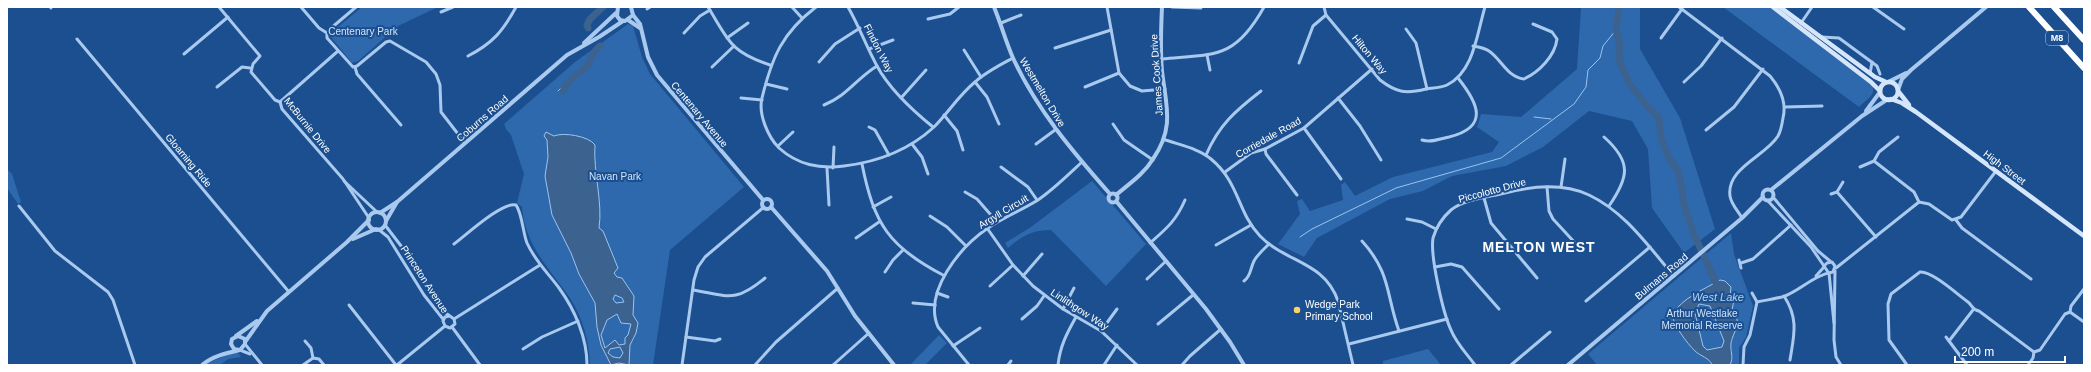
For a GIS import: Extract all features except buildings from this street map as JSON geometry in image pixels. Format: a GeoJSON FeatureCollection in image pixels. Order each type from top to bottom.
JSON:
{"type":"FeatureCollection","features":[{"type":"Feature","properties":{"kind":"highway","name":"M8"},"geometry":{"type":"LineString","coordinates":[[2029,7],[2084,68]]}},
{"type":"Feature","properties":{"kind":"highway","name":"M8"},"geometry":{"type":"LineString","coordinates":[[2054,7],[2084,40]]}},
{"type":"Feature","properties":{"kind":"main road"},"geometry":{"type":"LineString","coordinates":[[1773,7],[1871,82],[1880,91],[1882,96],[1889,99],[1895,97],[1898,90],[1893,83],[1887,82],[1870,74],[1801,23],[1785,9],[1780,7]]}},
{"type":"Feature","properties":{"kind":"main road"},"geometry":{"type":"LineString","coordinates":[[1880,91],[1882,85],[1887,82]]}},
{"type":"Feature","properties":{"kind":"main road","name":"High Street"},"geometry":{"type":"LineString","coordinates":[[1898,90],[1916,112]]}},
{"type":"Feature","properties":{"kind":"main road","name":"High Street"},"geometry":{"type":"LineString","coordinates":[[1889,99],[1902,103],[1916,112],[2084,236]]}},
{"type":"Feature","properties":{"kind":"street"},"geometry":{"type":"LineString","coordinates":[[217,87],[242,68],[250,68],[260,56],[219,7]]}},
{"type":"Feature","properties":{"kind":"street"},"geometry":{"type":"LineString","coordinates":[[301,7],[319,28],[327,33]]}},
{"type":"Feature","properties":{"kind":"street"},"geometry":{"type":"LineString","coordinates":[[327,33],[356,7]]}},
{"type":"Feature","properties":{"kind":"street"},"geometry":{"type":"LineString","coordinates":[[441,12],[453,7]]}},
{"type":"Feature","properties":{"kind":"street"},"geometry":{"type":"LineString","coordinates":[[468,56],[483,48],[498,36],[516,7]]}},
{"type":"Feature","properties":{"kind":"street"},"geometry":{"type":"LineString","coordinates":[[628,20],[632,11],[637,7]]}},
{"type":"Feature","properties":{"kind":"street"},"geometry":{"type":"LineString","coordinates":[[792,7],[802,18]]}},
{"type":"Feature","properties":{"kind":"street"},"geometry":{"type":"LineString","coordinates":[[816,7],[802,18],[780,44],[770,65],[762,100],[762,110],[767,129],[778,146],[804,164],[828,168],[862,164],[889,155],[912,144],[933,127],[975,82],[1013,58]]}},
{"type":"Feature","properties":{"kind":"street","name":"Findon Way"},"geometry":{"type":"LineString","coordinates":[[848,7],[860,28],[877,66],[911,109],[933,127]]}},
{"type":"Feature","properties":{"kind":"street"},"geometry":{"type":"LineString","coordinates":[[928,19],[950,14],[959,7]]}},
{"type":"Feature","properties":{"kind":"street","name":"Westmelton Drive"},"geometry":{"type":"LineString","coordinates":[[994,7],[1013,58],[1055,130],[1110,194],[1110,201],[1116,201]]}},
{"type":"Feature","properties":{"kind":"street"},"geometry":{"type":"LineString","coordinates":[[1107,7],[1119,73],[1130,86],[1142,91],[1165,89]]}},
{"type":"Feature","properties":{"kind":"street","name":"James Cook Drive"},"geometry":{"type":"LineString","coordinates":[[1116,195],[1143,172],[1153,160],[1163,139],[1168,108],[1162,59],[1162,7]]}},
{"type":"Feature","properties":{"kind":"street"},"geometry":{"type":"LineString","coordinates":[[1172,7],[1201,8]]}},
{"type":"Feature","properties":{"kind":"street"},"geometry":{"type":"LineString","coordinates":[[1162,59],[1207,55],[1227,50],[1239,42],[1253,26],[1264,7]]}},
{"type":"Feature","properties":{"kind":"street","name":"Hilton Way"},"geometry":{"type":"LineString","coordinates":[[1324,7],[1326,15],[1388,86],[1410,93],[1446,85],[1458,78]]}},
{"type":"Feature","properties":{"kind":"street"},"geometry":{"type":"LineString","coordinates":[[1422,140],[1428,142],[1462,134],[1472,124],[1477,110],[1475,101],[1458,78],[1465,71],[1485,7]]}},
{"type":"Feature","properties":{"kind":"street"},"geometry":{"type":"LineString","coordinates":[[1801,23],[1812,7]]}},
{"type":"Feature","properties":{"kind":"street"},"geometry":{"type":"LineString","coordinates":[[1873,7],[1904,29]]}},
{"type":"Feature","properties":{"kind":"street"},"geometry":{"type":"LineString","coordinates":[[1898,90],[1902,79],[1911,70],[1986,7]]}},
{"type":"Feature","properties":{"kind":"street"},"geometry":{"type":"LineString","coordinates":[[684,32],[709,8],[727,38],[734,46],[751,59],[770,65]]}},
{"type":"Feature","properties":{"kind":"street"},"geometry":{"type":"LineString","coordinates":[[1661,38],[1681,8],[1763,69],[1776,83],[1785,107],[1778,136],[1740,171],[1731,182],[1731,201],[1742,218]]}},
{"type":"Feature","properties":{"kind":"street"},"geometry":{"type":"LineString","coordinates":[[616,9],[618,18],[623,21],[628,20],[640,28]]}},
{"type":"Feature","properties":{"kind":"street","name":"Coburns Road"},"geometry":{"type":"LineString","coordinates":[[579,48],[616,9]]}},
{"type":"Feature","properties":{"kind":"street","name":"Centenary Avenue"},"geometry":{"type":"LineString","coordinates":[[632,11],[638,21],[648,56],[657,75],[763,200],[771,200],[771,207]]}},
{"type":"Feature","properties":{"kind":"street"},"geometry":{"type":"LineString","coordinates":[[1001,23],[1021,15]]}},
{"type":"Feature","properties":{"kind":"street"},"geometry":{"type":"LineString","coordinates":[[1299,63],[1313,26],[1326,15]]}},
{"type":"Feature","properties":{"kind":"street"},"geometry":{"type":"LineString","coordinates":[[184,54],[228,17]]}},
{"type":"Feature","properties":{"kind":"street","name":"Coburns Road"},"geometry":{"type":"LineString","coordinates":[[379,212],[397,202],[562,59],[623,21]]}},
{"type":"Feature","properties":{"kind":"street"},"geometry":{"type":"LineString","coordinates":[[727,38],[748,23]]}},
{"type":"Feature","properties":{"kind":"street"},"geometry":{"type":"LineString","coordinates":[[1473,46],[1489,51],[1512,75],[1517,78],[1524,79],[1552,56],[1556,48],[1557,39],[1552,32],[1533,24]]}},
{"type":"Feature","properties":{"kind":"street"},"geometry":{"type":"LineString","coordinates":[[819,62],[835,44],[860,28]]}},
{"type":"Feature","properties":{"kind":"street"},"geometry":{"type":"LineString","coordinates":[[1406,29],[1416,43],[1427,89]]}},
{"type":"Feature","properties":{"kind":"street"},"geometry":{"type":"LineString","coordinates":[[1056,48],[1111,30]]}},
{"type":"Feature","properties":{"kind":"street"},"geometry":{"type":"LineString","coordinates":[[327,33],[327,38],[350,66],[355,67]]}},
{"type":"Feature","properties":{"kind":"street"},"geometry":{"type":"LineString","coordinates":[[1820,37],[1839,38],[1872,62],[1879,69],[1880,74]]}},
{"type":"Feature","properties":{"kind":"street"},"geometry":{"type":"LineString","coordinates":[[1684,82],[1701,66],[1722,38]]}},
{"type":"Feature","properties":{"kind":"street","name":"Gloaming Ride"},"geometry":{"type":"LineString","coordinates":[[77,39],[289,292]]}},
{"type":"Feature","properties":{"kind":"street"},"geometry":{"type":"LineString","coordinates":[[869,49],[893,40]]}},
{"type":"Feature","properties":{"kind":"street"},"geometry":{"type":"LineString","coordinates":[[355,67],[386,42],[390,41],[426,62],[436,74],[440,85],[441,112],[465,143]]}},
{"type":"Feature","properties":{"kind":"street"},"geometry":{"type":"LineString","coordinates":[[712,67],[734,46]]}},
{"type":"Feature","properties":{"kind":"street"},"geometry":{"type":"LineString","coordinates":[[964,50],[981,77]]}},
{"type":"Feature","properties":{"kind":"street"},"geometry":{"type":"LineString","coordinates":[[280,102],[338,51]]}},
{"type":"Feature","properties":{"kind":"street"},"geometry":{"type":"LineString","coordinates":[[1207,55],[1210,70]]}},
{"type":"Feature","properties":{"kind":"street"},"geometry":{"type":"LineString","coordinates":[[1870,74],[1872,62]]}},
{"type":"Feature","properties":{"kind":"street"},"geometry":{"type":"LineString","coordinates":[[824,105],[837,100],[864,74],[877,66]]}},
{"type":"Feature","properties":{"kind":"street"},"geometry":{"type":"LineString","coordinates":[[355,67],[357,74],[401,125]]}},
{"type":"Feature","properties":{"kind":"street","name":"McBurnie Drive"},"geometry":{"type":"LineString","coordinates":[[250,68],[251,72],[275,100],[280,102],[282,109],[343,180],[369,219]]}},
{"type":"Feature","properties":{"kind":"street","name":"Corriedale Road"},"geometry":{"type":"LineString","coordinates":[[1225,172],[1251,153],[1265,149],[1304,128],[1372,69]]}},
{"type":"Feature","properties":{"kind":"street"},"geometry":{"type":"LineString","coordinates":[[1706,130],[1734,107],[1763,69]]}},
{"type":"Feature","properties":{"kind":"street"},"geometry":{"type":"LineString","coordinates":[[901,98],[926,70]]}},
{"type":"Feature","properties":{"kind":"street"},"geometry":{"type":"LineString","coordinates":[[1887,82],[1911,70]]}},
{"type":"Feature","properties":{"kind":"street"},"geometry":{"type":"LineString","coordinates":[[1085,87],[1119,73]]}},
{"type":"Feature","properties":{"kind":"street"},"geometry":{"type":"LineString","coordinates":[[975,82],[987,97],[999,124]]}},
{"type":"Feature","properties":{"kind":"street"},"geometry":{"type":"LineString","coordinates":[[766,84],[787,89]]}},
{"type":"Feature","properties":{"kind":"street"},"geometry":{"type":"LineString","coordinates":[[1206,155],[1214,137],[1222,125],[1231,115],[1261,91]]}},
{"type":"Feature","properties":{"kind":"street"},"geometry":{"type":"LineString","coordinates":[[1862,116],[1880,91]]}},
{"type":"Feature","properties":{"kind":"street"},"geometry":{"type":"LineString","coordinates":[[741,98],[762,100]]}},
{"type":"Feature","properties":{"kind":"street"},"geometry":{"type":"LineString","coordinates":[[1338,98],[1360,126],[1381,160]]}},
{"type":"Feature","properties":{"kind":"street"},"geometry":{"type":"LineString","coordinates":[[1841,365],[1836,357],[1835,269],[1831,262],[1818,251],[1773,198],[1771,190],[1862,116],[1889,99]]}},
{"type":"Feature","properties":{"kind":"street"},"geometry":{"type":"LineString","coordinates":[[1785,107],[1822,106]]}},
{"type":"Feature","properties":{"kind":"street"},"geometry":{"type":"LineString","coordinates":[[944,115],[957,131],[963,150]]}},
{"type":"Feature","properties":{"kind":"street"},"geometry":{"type":"LineString","coordinates":[[1113,124],[1124,140],[1153,160]]}},
{"type":"Feature","properties":{"kind":"street"},"geometry":{"type":"LineString","coordinates":[[869,127],[875,130],[889,155]]}},
{"type":"Feature","properties":{"kind":"street"},"geometry":{"type":"LineString","coordinates":[[1304,128],[1341,179]]}},
{"type":"Feature","properties":{"kind":"street"},"geometry":{"type":"LineString","coordinates":[[1036,144],[1055,130]]}},
{"type":"Feature","properties":{"kind":"street"},"geometry":{"type":"LineString","coordinates":[[778,146],[793,132]]}},
{"type":"Feature","properties":{"kind":"street"},"geometry":{"type":"LineString","coordinates":[[1604,137],[1621,155],[1625,168],[1622,184],[1609,206]]}},
{"type":"Feature","properties":{"kind":"street"},"geometry":{"type":"LineString","coordinates":[[1860,167],[1874,161],[1879,152],[1898,137]]}},
{"type":"Feature","properties":{"kind":"street"},"geometry":{"type":"LineString","coordinates":[[1163,139],[1206,155],[1225,172],[1237,192],[1251,225],[1269,244],[1280,252],[1315,270],[1326,279],[1334,292],[1349,344],[1353,365]]}},
{"type":"Feature","properties":{"kind":"street"},"geometry":{"type":"LineString","coordinates":[[912,144],[922,157],[928,174]]}},
{"type":"Feature","properties":{"kind":"street"},"geometry":{"type":"LineString","coordinates":[[833,168],[834,147]]}},
{"type":"Feature","properties":{"kind":"street"},"geometry":{"type":"LineString","coordinates":[[1265,149],[1266,154],[1297,195]]}},
{"type":"Feature","properties":{"kind":"street"},"geometry":{"type":"LineString","coordinates":[[1561,187],[1565,159]]}},
{"type":"Feature","properties":{"kind":"street"},"geometry":{"type":"LineString","coordinates":[[1874,161],[1914,192],[1919,202]]}},
{"type":"Feature","properties":{"kind":"street","name":"Argyll Circuit"},"geometry":{"type":"LineString","coordinates":[[968,365],[938,327],[934,316],[937,293],[943,275],[966,246],[987,228],[1037,200],[1082,162]]}},
{"type":"Feature","properties":{"kind":"street"},"geometry":{"type":"LineString","coordinates":[[862,164],[873,207],[879,222],[903,250],[917,262],[943,275]]}},
{"type":"Feature","properties":{"kind":"street"},"geometry":{"type":"LineString","coordinates":[[1001,167],[1028,187],[1037,200]]}},
{"type":"Feature","properties":{"kind":"street"},"geometry":{"type":"LineString","coordinates":[[828,168],[829,205]]}},
{"type":"Feature","properties":{"kind":"street"},"geometry":{"type":"LineString","coordinates":[[1956,220],[1961,217],[1996,171]]}},
{"type":"Feature","properties":{"kind":"street","name":"McBurnie Drive"},"geometry":{"type":"LineString","coordinates":[[343,180],[379,212]]}},
{"type":"Feature","properties":{"kind":"street"},"geometry":{"type":"LineString","coordinates":[[1831,194],[1837,192],[1843,182]]}},
{"type":"Feature","properties":{"kind":"street"},"geometry":{"type":"LineString","coordinates":[[1547,187],[1549,211],[1554,219],[1577,245]]}},
{"type":"Feature","properties":{"kind":"street","name":"Piccolotto Drive"},"geometry":{"type":"LineString","coordinates":[[1475,365],[1460,346],[1451,331],[1432,250],[1436,228],[1452,209],[1484,198],[1528,188],[1561,187],[1588,194],[1609,206],[1627,221],[1674,276]]}},
{"type":"Feature","properties":{"kind":"street","name":"Bulmans Road"},"geometry":{"type":"LineString","coordinates":[[1568,365],[1742,218],[1763,197],[1764,191],[1771,190]]}},
{"type":"Feature","properties":{"kind":"street"},"geometry":{"type":"LineString","coordinates":[[965,192],[981,203],[997,222]]}},
{"type":"Feature","properties":{"kind":"street"},"geometry":{"type":"LineString","coordinates":[[1837,192],[1876,237]]}},
{"type":"Feature","properties":{"kind":"street"},"geometry":{"type":"LineString","coordinates":[[1110,194],[1116,195],[1116,201],[1222,329],[1244,365]]}},
{"type":"Feature","properties":{"kind":"street"},"geometry":{"type":"LineString","coordinates":[[873,207],[891,197]]}},
{"type":"Feature","properties":{"kind":"street"},"geometry":{"type":"LineString","coordinates":[[1763,197],[1768,200],[1790,224],[1829,273],[1835,329]]}},
{"type":"Feature","properties":{"kind":"street"},"geometry":{"type":"LineString","coordinates":[[1484,198],[1491,223],[1537,278]]}},
{"type":"Feature","properties":{"kind":"street"},"geometry":{"type":"LineString","coordinates":[[1768,200],[1773,198]]}},
{"type":"Feature","properties":{"kind":"street"},"geometry":{"type":"LineString","coordinates":[[763,200],[764,208]]}},
{"type":"Feature","properties":{"kind":"street"},"geometry":{"type":"LineString","coordinates":[[1150,243],[1171,225],[1178,216],[1184,200]]}},
{"type":"Feature","properties":{"kind":"street","name":"Coburns Road"},"geometry":{"type":"LineString","coordinates":[[386,223],[397,202]]}},
{"type":"Feature","properties":{"kind":"street"},"geometry":{"type":"LineString","coordinates":[[1919,202],[1929,204],[1952,220],[1956,220],[1962,228],[2031,279]]}},
{"type":"Feature","properties":{"kind":"street"},"geometry":{"type":"LineString","coordinates":[[1757,302],[1784,296],[1813,279],[1829,273],[1919,202]]}},
{"type":"Feature","properties":{"kind":"street"},"geometry":{"type":"LineString","coordinates":[[454,244],[501,208],[512,204],[516,205],[527,242],[540,265],[558,287],[578,321],[584,343],[587,365]]}},
{"type":"Feature","properties":{"kind":"street"},"geometry":{"type":"LineString","coordinates":[[19,206],[55,251],[108,292],[113,300],[135,365]]}},
{"type":"Feature","properties":{"kind":"street"},"geometry":{"type":"LineString","coordinates":[[682,365],[696,273],[701,262],[764,208],[771,207],[827,271],[855,316],[894,365]]}},
{"type":"Feature","properties":{"kind":"street"},"geometry":{"type":"LineString","coordinates":[[221,355],[236,336],[261,318],[347,242],[372,214],[379,212],[385,216],[386,223],[377,229],[360,235],[347,242]]}},
{"type":"Feature","properties":{"kind":"street"},"geometry":{"type":"LineString","coordinates":[[930,216],[947,227],[966,246]]}},
{"type":"Feature","properties":{"kind":"street"},"geometry":{"type":"LineString","coordinates":[[369,219],[370,225],[377,229]]}},
{"type":"Feature","properties":{"kind":"street"},"geometry":{"type":"LineString","coordinates":[[1407,219],[1422,222],[1436,228]]}},
{"type":"Feature","properties":{"kind":"street"},"geometry":{"type":"LineString","coordinates":[[856,238],[879,222]]}},
{"type":"Feature","properties":{"kind":"street","name":"Princeton Avenue"},"geometry":{"type":"LineString","coordinates":[[386,223],[443,311],[449,316]]}},
{"type":"Feature","properties":{"kind":"street"},"geometry":{"type":"LineString","coordinates":[[1741,268],[1740,262],[1753,259],[1790,224]]}},
{"type":"Feature","properties":{"kind":"street"},"geometry":{"type":"LineString","coordinates":[[1216,244],[1251,225]]}},
{"type":"Feature","properties":{"kind":"street","name":"Linlithgow Way"},"geometry":{"type":"LineString","coordinates":[[987,228],[1013,265],[1044,296],[1076,317],[1101,330],[1137,365]]}},
{"type":"Feature","properties":{"kind":"street","name":"Princeton Avenue"},"geometry":{"type":"LineString","coordinates":[[377,229],[388,237],[424,295],[442,317],[443,321]]}},
{"type":"Feature","properties":{"kind":"street"},"geometry":{"type":"LineString","coordinates":[[1362,241],[1378,262],[1385,275],[1399,331]]}},
{"type":"Feature","properties":{"kind":"street"},"geometry":{"type":"LineString","coordinates":[[1244,281],[1250,274],[1256,258],[1269,244]]}},
{"type":"Feature","properties":{"kind":"street"},"geometry":{"type":"LineString","coordinates":[[1586,301],[1650,247]]}},
{"type":"Feature","properties":{"kind":"street"},"geometry":{"type":"LineString","coordinates":[[885,272],[892,260],[903,250]]}},
{"type":"Feature","properties":{"kind":"street"},"geometry":{"type":"LineString","coordinates":[[1023,276],[1042,254]]}},
{"type":"Feature","properties":{"kind":"street"},"geometry":{"type":"LineString","coordinates":[[1813,279],[1827,263],[1846,259]]}},
{"type":"Feature","properties":{"kind":"street"},"geometry":{"type":"LineString","coordinates":[[1147,278],[1165,262]]}},
{"type":"Feature","properties":{"kind":"street"},"geometry":{"type":"LineString","coordinates":[[1435,267],[1451,264],[1462,267],[1499,309]]}},
{"type":"Feature","properties":{"kind":"street"},"geometry":{"type":"LineString","coordinates":[[454,319],[540,265]]}},
{"type":"Feature","properties":{"kind":"street"},"geometry":{"type":"LineString","coordinates":[[990,286],[1013,265]]}},
{"type":"Feature","properties":{"kind":"street"},"geometry":{"type":"LineString","coordinates":[[1907,365],[1889,340],[1888,304],[1891,294],[1914,275],[1920,272],[1930,274],[1967,302],[1973,310],[1979,311],[2034,352]]}},
{"type":"Feature","properties":{"kind":"street"},"geometry":{"type":"LineString","coordinates":[[693,290],[736,296],[744,294],[765,278]]}},
{"type":"Feature","properties":{"kind":"street"},"geometry":{"type":"LineString","coordinates":[[758,364],[776,342],[838,288]]}},
{"type":"Feature","properties":{"kind":"street"},"geometry":{"type":"LineString","coordinates":[[1063,309],[1074,288]]}},
{"type":"Feature","properties":{"kind":"street"},"geometry":{"type":"LineString","coordinates":[[2034,352],[2040,350],[2066,314],[2070,312],[2071,306],[2084,289]]}},
{"type":"Feature","properties":{"kind":"street"},"geometry":{"type":"LineString","coordinates":[[937,293],[948,297]]}},
{"type":"Feature","properties":{"kind":"street"},"geometry":{"type":"LineString","coordinates":[[1743,365],[1744,347],[1750,335],[1757,302],[1752,293]]}},
{"type":"Feature","properties":{"kind":"street"},"geometry":{"type":"LineString","coordinates":[[1158,324],[1193,295]]}},
{"type":"Feature","properties":{"kind":"street"},"geometry":{"type":"LineString","coordinates":[[1022,319],[1037,306],[1044,296]]}},
{"type":"Feature","properties":{"kind":"street"},"geometry":{"type":"LineString","coordinates":[[1784,296],[1791,307],[1795,322],[1790,359],[1795,359]]}},
{"type":"Feature","properties":{"kind":"street"},"geometry":{"type":"LineString","coordinates":[[913,303],[935,305]]}},
{"type":"Feature","properties":{"kind":"street"},"geometry":{"type":"LineString","coordinates":[[349,305],[397,365],[445,326],[452,327],[480,365]]}},
{"type":"Feature","properties":{"kind":"street"},"geometry":{"type":"LineString","coordinates":[[1101,330],[1117,309]]}},
{"type":"Feature","properties":{"kind":"street"},"geometry":{"type":"LineString","coordinates":[[1949,342],[1973,310]]}},
{"type":"Feature","properties":{"kind":"street"},"geometry":{"type":"LineString","coordinates":[[2070,312],[2084,322]]}},
{"type":"Feature","properties":{"kind":"street"},"geometry":{"type":"LineString","coordinates":[[445,326],[443,321],[445,317],[449,316],[454,319]]}},
{"type":"Feature","properties":{"kind":"street"},"geometry":{"type":"LineString","coordinates":[[1058,365],[1059,352],[1076,317]]}},
{"type":"Feature","properties":{"kind":"street"},"geometry":{"type":"LineString","coordinates":[[202,365],[221,355],[240,350],[261,318]]}},
{"type":"Feature","properties":{"kind":"street"},"geometry":{"type":"LineString","coordinates":[[452,327],[455,324],[454,319]]}},
{"type":"Feature","properties":{"kind":"street"},"geometry":{"type":"LineString","coordinates":[[1349,344],[1447,319]]}},
{"type":"Feature","properties":{"kind":"street"},"geometry":{"type":"LineString","coordinates":[[523,349],[542,337],[578,321]]}},
{"type":"Feature","properties":{"kind":"street"},"geometry":{"type":"LineString","coordinates":[[953,346],[980,328]]}},
{"type":"Feature","properties":{"kind":"street"},"geometry":{"type":"LineString","coordinates":[[1182,365],[1190,356],[1222,329]]}},
{"type":"Feature","properties":{"kind":"street"},"geometry":{"type":"LineString","coordinates":[[1512,365],[1550,332]]}},
{"type":"Feature","properties":{"kind":"street"},"geometry":{"type":"LineString","coordinates":[[833,365],[869,333]]}},
{"type":"Feature","properties":{"kind":"street"},"geometry":{"type":"LineString","coordinates":[[236,336],[243,337],[252,355],[260,364]]}},
{"type":"Feature","properties":{"kind":"street"},"geometry":{"type":"LineString","coordinates":[[686,337],[715,341],[720,339]]}},
{"type":"Feature","properties":{"kind":"street"},"geometry":{"type":"LineString","coordinates":[[1946,337],[1967,365]]}},
{"type":"Feature","properties":{"kind":"street"},"geometry":{"type":"LineString","coordinates":[[231,341],[234,349],[252,355]]}},
{"type":"Feature","properties":{"kind":"street"},"geometry":{"type":"LineString","coordinates":[[305,341],[311,348],[313,358]]}},
{"type":"Feature","properties":{"kind":"street"},"geometry":{"type":"LineString","coordinates":[[1104,365],[1117,345]]}},
{"type":"Feature","properties":{"kind":"street"},"geometry":{"type":"LineString","coordinates":[[2028,365],[2033,358],[2034,352]]}},
{"type":"Feature","properties":{"kind":"street"},"geometry":{"type":"LineString","coordinates":[[304,365],[313,358]]}},
{"type":"Feature","properties":{"kind":"street"},"geometry":{"type":"LineString","coordinates":[[313,358],[319,360],[324,365]]}},
{"type":"Feature","properties":{"kind":"street"},"geometry":{"type":"LineString","coordinates":[[1008,365],[1010,361]]}},
{"type":"Feature","properties":{"kind":"green space","name":"Centenary Park"},"geometry":{"type":"Polygon","coordinates":[[[362,7],[438,7],[398,26],[358,61],[352,63],[331,37],[332,32],[362,7]]]}},
{"type":"Feature","properties":{"kind":"green space"},"geometry":{"type":"Polygon","coordinates":[[[1581,7],[1640,7],[1640,49],[1680,118],[1715,229],[1684,253],[1652,208],[1648,149],[1632,121],[1589,111],[1543,147],[1506,166],[1452,176],[1423,191],[1390,199],[1317,238],[1304,257],[1278,244],[1300,214],[1297,201],[1302,199],[1310,211],[1343,200],[1341,185],[1345,182],[1355,196],[1393,177],[1492,152],[1499,142],[1477,127],[1481,114],[1521,117],[1577,69],[1581,7]]]}},
{"type":"Feature","properties":{"kind":"green space"},"geometry":{"type":"Polygon","coordinates":[[[1723,7],[1770,7],[1872,85],[1872,95],[1859,107],[1723,7]]]}},
{"type":"Feature","properties":{"kind":"green space","name":"Navan Park"},"geometry":{"type":"Polygon","coordinates":[[[628,24],[633,26],[642,57],[650,74],[744,187],[670,250],[653,365],[590,365],[587,339],[575,306],[539,256],[528,233],[522,207],[517,203],[524,174],[511,135],[504,124],[575,62],[628,24]]]}},
{"type":"Feature","properties":{"kind":"green space"},"geometry":{"type":"Polygon","coordinates":[[[7,169],[12,174],[21,202],[18,204],[7,188],[7,169]]]}},
{"type":"Feature","properties":{"kind":"green space"},"geometry":{"type":"Polygon","coordinates":[[[1092,181],[1146,244],[1106,286],[1051,230],[1038,231],[1028,234],[1008,248],[1005,243],[1031,227],[1092,181]]]}},
{"type":"Feature","properties":{"kind":"green space","name":"Arthur Westlake Memorial Reserve"},"geometry":{"type":"Polygon","coordinates":[[[1731,233],[1734,254],[1753,306],[1746,337],[1739,348],[1739,365],[1597,365],[1588,354],[1731,233]]]}},
{"type":"Feature","properties":{"kind":"green space"},"geometry":{"type":"Polygon","coordinates":[[[939,335],[947,343],[925,365],[910,365],[939,335]]]}},
{"type":"Feature","properties":{"kind":"green space"},"geometry":{"type":"Polygon","coordinates":[[[1428,349],[1441,365],[1383,365],[1383,361],[1428,349]]]}},
{"type":"Feature","properties":{"kind":"green space"},"geometry":{"type":"Polygon","coordinates":[[[237,351],[241,357],[228,359],[220,365],[203,365],[237,351]]]}},
{"type":"Feature","properties":{"kind":"water"},"geometry":{"type":"Polygon","coordinates":[[[546,132],[554,136],[563,134],[582,137],[595,145],[595,165],[600,208],[599,228],[603,231],[618,268],[614,273],[617,277],[622,278],[634,296],[633,315],[638,323],[636,333],[630,345],[629,365],[619,363],[611,365],[601,345],[597,327],[595,303],[579,274],[571,253],[552,215],[545,176],[548,157],[547,140],[544,136],[546,132]],[[615,295],[613,299],[616,303],[624,302],[622,298],[615,295]],[[617,314],[607,320],[601,335],[605,348],[615,340],[619,345],[625,344],[625,338],[628,335],[631,324],[621,323],[617,314]],[[620,347],[610,349],[608,353],[613,357],[620,358],[623,353],[620,347]]]}},
{"type":"Feature","properties":{"kind":"water","name":"West Lake"},"geometry":{"type":"Polygon","coordinates":[[[1720,280],[1725,281],[1731,287],[1730,296],[1734,300],[1732,310],[1737,319],[1737,326],[1731,343],[1732,359],[1730,365],[1712,365],[1695,351],[1681,334],[1672,315],[1687,299],[1720,280]],[[1699,304],[1695,313],[1703,346],[1707,350],[1722,347],[1724,341],[1710,306],[1699,304]]]}},
{"type":"Feature","properties":{"kind":"waterway"},"geometry":{"type":"LineString","coordinates":[[588,28],[587,25],[590,19],[603,7]]}},
{"type":"Feature","properties":{"kind":"waterway"},"geometry":{"type":"LineString","coordinates":[[1619,7],[1616,30],[1619,40],[1620,63],[1629,83],[1645,104],[1659,118],[1661,138],[1669,158],[1679,173],[1684,205],[1694,235],[1705,258]]}},
{"type":"Feature","properties":{"kind":"waterway"},"geometry":{"type":"LineString","coordinates":[[1300,237],[1312,229],[1396,188],[1501,158],[1574,104],[1586,87],[1588,70],[1600,58],[1603,46],[1616,30]]}},
{"type":"Feature","properties":{"kind":"waterway"},"geometry":{"type":"LineString","coordinates":[[563,91],[567,83],[588,65],[594,53],[600,46]]}},
{"type":"Feature","properties":{"kind":"waterway"},"geometry":{"type":"LineString","coordinates":[[558,91],[565,84]]}},
{"type":"Feature","properties":{"kind":"waterway"},"geometry":{"type":"LineString","coordinates":[[1534,117],[1551,119]]}},
{"type":"Feature","properties":{"kind":"waterway"},"geometry":{"type":"LineString","coordinates":[[1707,263],[1716,283]]}},
{"type":"Feature","properties":{"kind":"place","name":"Wedge Park Primary School"},"geometry":{"type":"Point","coordinates":[1297,310]}},
{"type":"Feature","properties":{"kind":"district","name":"MELTON WEST"},"geometry":{"type":"Point","coordinates":[1539,247]}}]}
